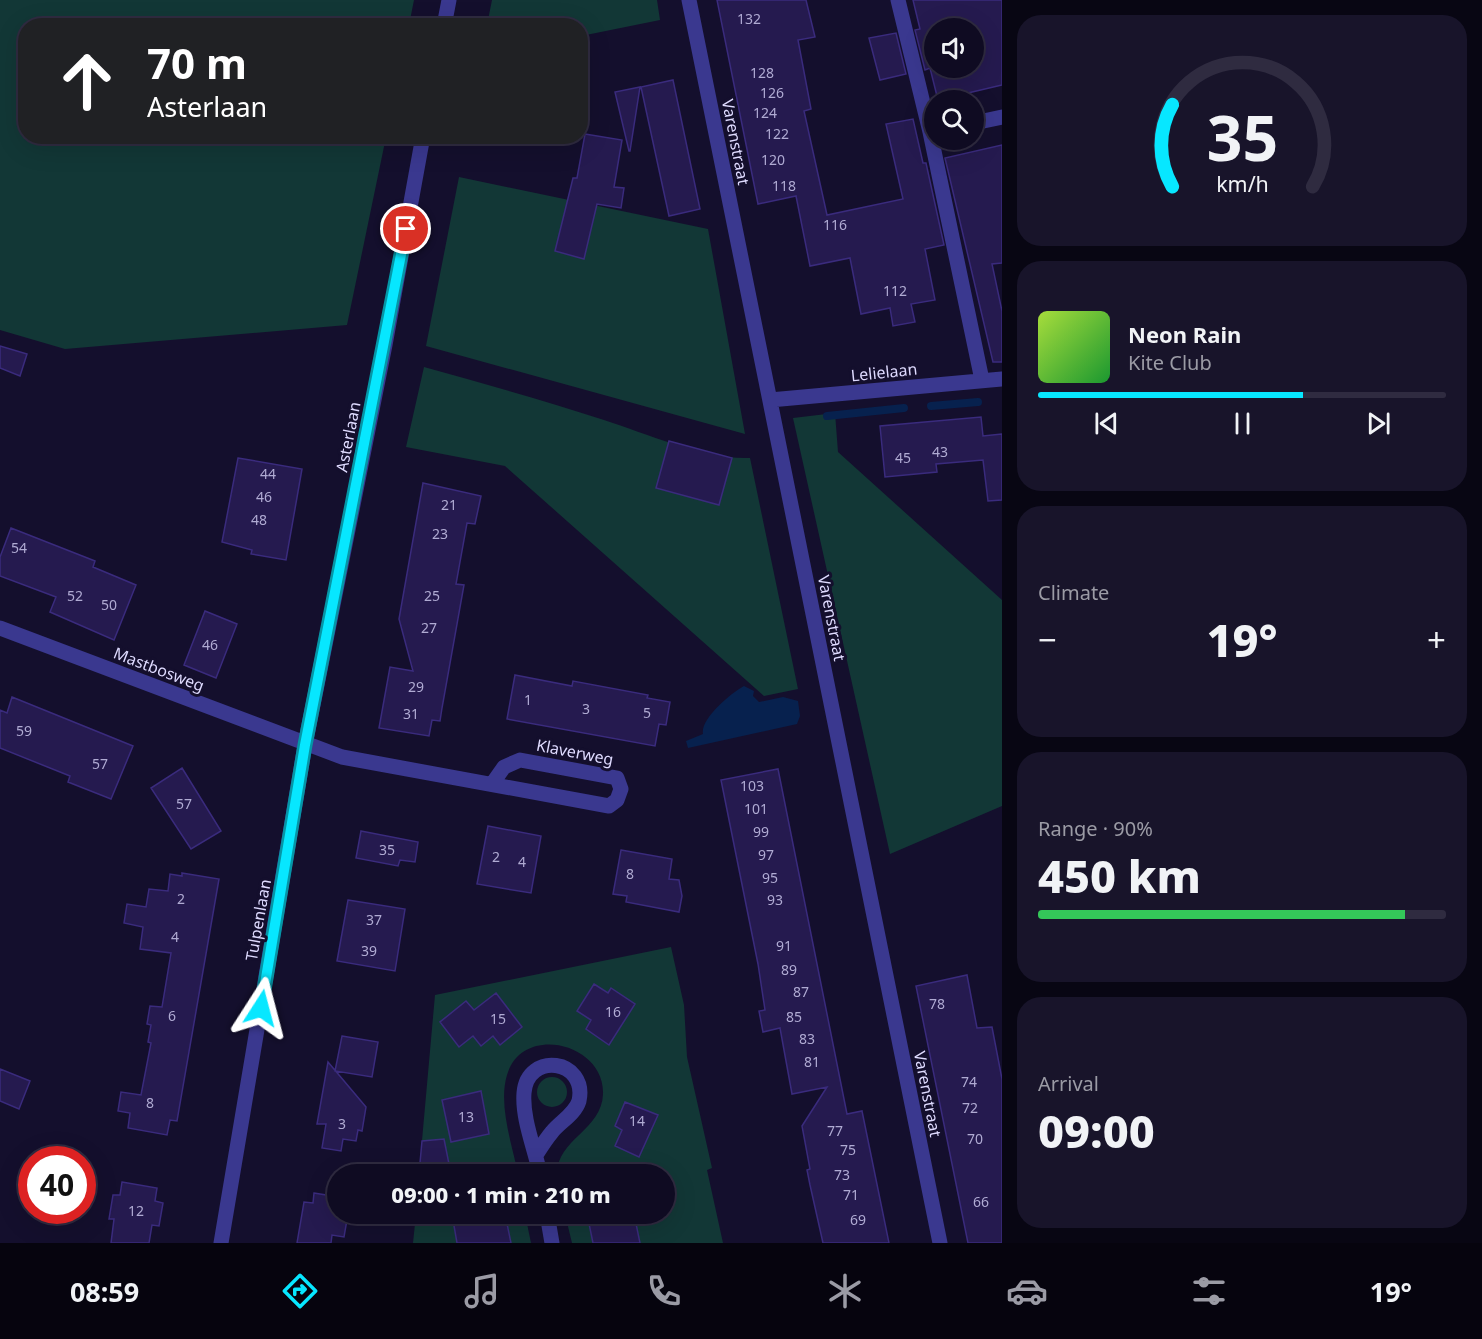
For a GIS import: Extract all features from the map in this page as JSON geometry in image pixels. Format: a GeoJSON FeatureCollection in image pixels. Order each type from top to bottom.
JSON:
{"type":"FeatureCollection","features":[{"type":"Feature","properties":{"kind":"street"},"geometry":{"type":"LineString","coordinates":[[446,18],[449,0]]}},
{"type":"Feature","properties":{"kind":"street","name":"Varenstraat"},"geometry":{"type":"LineString","coordinates":[[689,0],[940,1243]]}},
{"type":"Feature","properties":{"kind":"street"},"geometry":{"type":"LineString","coordinates":[[898,0],[924,100]]}},
{"type":"Feature","properties":{"kind":"street"},"geometry":{"type":"LineString","coordinates":[[984,121],[1002,117]]}},
{"type":"Feature","properties":{"kind":"street","name":"Asterlaan"},"geometry":{"type":"LineString","coordinates":[[305,745],[385,345],[422,144]]}},
{"type":"Feature","properties":{"kind":"street"},"geometry":{"type":"LineString","coordinates":[[936,150],[982,380]]}},
{"type":"Feature","properties":{"kind":"street","name":"Lelielaan"},"geometry":{"type":"LineString","coordinates":[[770,400],[1002,379]]}},
{"type":"Feature","properties":{"kind":"street","name":"Mastbosweg"},"geometry":{"type":"LineString","coordinates":[[0,628],[305,745]]}},
{"type":"Feature","properties":{"kind":"street","name":"Klaverweg"},"geometry":{"type":"LineString","coordinates":[[305,745],[342,757],[609,806],[617,800],[621,789],[617,778],[520,760],[504,767],[492,784]]}},
{"type":"Feature","properties":{"kind":"street","name":"Tulpenlaan"},"geometry":{"type":"LineString","coordinates":[[221,1243],[305,745]]}},
{"type":"Feature","properties":{"kind":"street"},"geometry":{"type":"LineString","coordinates":[[536,1155],[552,1132],[578,1103],[580,1090],[575,1078],[569,1069],[560,1065],[550,1063],[532,1073],[524,1092],[536,1155],[538,1164]]}},
{"type":"Feature","properties":{"kind":"street"},"geometry":{"type":"LineString","coordinates":[[549,1224],[552,1243]]}},
{"type":"Feature","properties":{"kind":"green space"},"geometry":{"type":"Polygon","coordinates":[[[0,0],[414,0],[410,18],[18,18],[18,144],[385,144],[347,325],[65,349],[0,330],[0,0]]]}},
{"type":"Feature","properties":{"kind":"green space"},"geometry":{"type":"Polygon","coordinates":[[[492,0],[657,0],[660,20],[588,35],[588,18],[488,18],[492,0]]]}},
{"type":"Feature","properties":{"kind":"green space"},"geometry":{"type":"Polygon","coordinates":[[[459,177],[708,229],[745,434],[426,346],[459,177]]]}},
{"type":"Feature","properties":{"kind":"green space"},"geometry":{"type":"Polygon","coordinates":[[[424,367],[560,406],[696,451],[733,458],[750,458],[798,689],[764,696],[505,466],[406,447],[424,367]]]}},
{"type":"Feature","properties":{"kind":"green space"},"geometry":{"type":"Polygon","coordinates":[[[835,413],[838,452],[1002,600],[1002,806],[890,854],[793,418],[835,413]]]}},
{"type":"Feature","properties":{"kind":"green space"},"geometry":{"type":"Polygon","coordinates":[[[671,947],[684,1005],[687,1057],[712,1168],[707,1170],[723,1243],[640,1243],[636,1224],[675,1224],[675,1164],[559,1164],[564,1152],[595,1117],[601,1106],[603,1094],[600,1076],[591,1062],[577,1052],[561,1046],[544,1045],[529,1049],[516,1059],[507,1075],[505,1112],[516,1164],[420,1164],[435,995],[671,947]]]}},
{"type":"Feature","properties":{"kind":"green space"},"geometry":{"type":"Polygon","coordinates":[[[552,1077],[563,1081],[567,1092],[563,1103],[552,1107],[541,1103],[537,1092],[541,1081],[552,1077]]]}},
{"type":"Feature","properties":{"kind":"green space"},"geometry":{"type":"Polygon","coordinates":[[[415,1224],[454,1224],[457,1243],[413,1243],[415,1224]]]}},
{"type":"Feature","properties":{"kind":"green space"},"geometry":{"type":"Polygon","coordinates":[[[507,1224],[527,1224],[531,1243],[511,1243],[507,1224]]]}},
{"type":"Feature","properties":{"kind":"green space"},"geometry":{"type":"Polygon","coordinates":[[[567,1224],[589,1224],[593,1243],[572,1243],[567,1224]]]}},
{"type":"Feature","properties":{"kind":"water"},"geometry":{"type":"Polygon","coordinates":[[[744,686],[754,691],[753,696],[759,702],[783,697],[798,701],[800,716],[797,724],[688,748],[686,741],[703,734],[703,728],[711,714],[744,686]]]}},
{"type":"Feature","properties":{"kind":"building"},"geometry":{"type":"Polygon","coordinates":[[[717,0],[806,0],[815,37],[798,40],[811,109],[804,111],[827,215],[903,199],[886,124],[913,119],[923,163],[926,163],[944,245],[925,249],[935,300],[911,304],[915,322],[893,326],[890,308],[861,314],[850,258],[810,266],[796,196],[758,204],[717,0]]]}},
{"type":"Feature","properties":{"kind":"building"},"geometry":{"type":"Polygon","coordinates":[[[913,0],[1002,0],[1002,85],[981,90],[936,90],[932,78],[984,78],[984,18],[924,18],[924,66],[915,30],[920,29],[913,0]]]}},
{"type":"Feature","properties":{"kind":"building"},"geometry":{"type":"Polygon","coordinates":[[[896,33],[906,74],[880,80],[869,38],[896,33]]]}},
{"type":"Feature","properties":{"kind":"building"},"geometry":{"type":"Polygon","coordinates":[[[673,80],[700,209],[669,216],[641,87],[673,80]]]}},
{"type":"Feature","properties":{"kind":"building"},"geometry":{"type":"Polygon","coordinates":[[[640,87],[630,151],[629,151],[615,92],[640,87]]]}},
{"type":"Feature","properties":{"kind":"building"},"geometry":{"type":"Polygon","coordinates":[[[588,134],[622,140],[614,187],[624,188],[621,208],[597,204],[584,259],[555,251],[573,178],[577,178],[583,144],[588,144],[588,134]]]}},
{"type":"Feature","properties":{"kind":"building"},"geometry":{"type":"Polygon","coordinates":[[[1002,145],[1002,263],[992,264],[1002,311],[1002,362],[993,362],[945,158],[1002,145]]]}},
{"type":"Feature","properties":{"kind":"building"},"geometry":{"type":"Polygon","coordinates":[[[0,346],[27,354],[20,376],[0,368],[0,346]]]}},
{"type":"Feature","properties":{"kind":"building"},"geometry":{"type":"Polygon","coordinates":[[[981,417],[983,436],[1002,434],[1002,500],[988,501],[983,460],[936,464],[937,472],[885,477],[880,426],[981,417]]]}},
{"type":"Feature","properties":{"kind":"building"},"geometry":{"type":"Polygon","coordinates":[[[669,441],[732,458],[719,505],[656,488],[669,441]]]}},
{"type":"Feature","properties":{"kind":"building"},"geometry":{"type":"Polygon","coordinates":[[[238,458],[302,469],[286,560],[251,554],[252,550],[222,542],[238,458]]]}},
{"type":"Feature","properties":{"kind":"building"},"geometry":{"type":"Polygon","coordinates":[[[423,483],[481,496],[475,524],[467,523],[456,584],[464,585],[440,721],[432,720],[429,736],[379,728],[390,667],[413,671],[399,619],[423,483]]]}},
{"type":"Feature","properties":{"kind":"building"},"geometry":{"type":"Polygon","coordinates":[[[11,528],[95,561],[93,567],[136,585],[114,640],[50,612],[56,597],[0,576],[0,557],[11,528]]]}},
{"type":"Feature","properties":{"kind":"building"},"geometry":{"type":"Polygon","coordinates":[[[205,611],[237,624],[216,678],[184,665],[205,611]]]}},
{"type":"Feature","properties":{"kind":"building"},"geometry":{"type":"Polygon","coordinates":[[[515,675],[572,686],[573,681],[648,695],[647,698],[670,702],[666,725],[659,724],[655,746],[507,719],[515,675]]]}},
{"type":"Feature","properties":{"kind":"building"},"geometry":{"type":"Polygon","coordinates":[[[12,697],[133,746],[111,799],[68,782],[70,776],[0,748],[0,710],[7,713],[12,697]]]}},
{"type":"Feature","properties":{"kind":"building"},"geometry":{"type":"Polygon","coordinates":[[[182,768],[221,831],[191,849],[151,788],[182,768]]]}},
{"type":"Feature","properties":{"kind":"building"},"geometry":{"type":"Polygon","coordinates":[[[778,769],[847,1114],[862,1111],[889,1243],[823,1243],[807,1170],[810,1169],[802,1126],[827,1087],[792,1094],[780,1028],[763,1032],[759,1011],[765,1010],[758,964],[721,780],[778,769]]]}},
{"type":"Feature","properties":{"kind":"building"},"geometry":{"type":"Polygon","coordinates":[[[488,826],[541,836],[531,893],[477,884],[488,826]]]}},
{"type":"Feature","properties":{"kind":"building"},"geometry":{"type":"Polygon","coordinates":[[[361,831],[418,842],[415,862],[400,860],[398,866],[356,858],[361,831]]]}},
{"type":"Feature","properties":{"kind":"building"},"geometry":{"type":"Polygon","coordinates":[[[621,850],[672,859],[669,879],[679,880],[682,896],[679,912],[626,902],[627,896],[613,894],[621,850]]]}},
{"type":"Feature","properties":{"kind":"building"},"geometry":{"type":"Polygon","coordinates":[[[182,873],[219,879],[177,1121],[170,1120],[167,1135],[128,1128],[130,1113],[118,1111],[121,1092],[141,1095],[151,1043],[148,1042],[151,1025],[147,1024],[150,1006],[162,1007],[171,953],[140,949],[143,927],[124,923],[127,904],[146,907],[149,889],[168,891],[170,874],[182,876],[182,873]]]}},
{"type":"Feature","properties":{"kind":"building"},"geometry":{"type":"Polygon","coordinates":[[[348,900],[405,909],[395,971],[337,961],[348,900]]]}},
{"type":"Feature","properties":{"kind":"building"},"geometry":{"type":"Polygon","coordinates":[[[967,975],[977,1028],[992,1027],[1002,1079],[1002,1243],[968,1243],[916,986],[967,975]]]}},
{"type":"Feature","properties":{"kind":"building"},"geometry":{"type":"Polygon","coordinates":[[[594,984],[608,993],[611,988],[635,1004],[609,1045],[586,1029],[591,1020],[577,1011],[594,984]]]}},
{"type":"Feature","properties":{"kind":"building"},"geometry":{"type":"Polygon","coordinates":[[[496,993],[522,1027],[500,1045],[493,1036],[481,1046],[473,1036],[459,1047],[440,1022],[466,1001],[474,1010],[496,993]]]}},
{"type":"Feature","properties":{"kind":"building"},"geometry":{"type":"Polygon","coordinates":[[[342,1036],[378,1042],[372,1077],[335,1071],[342,1036]]]}},
{"type":"Feature","properties":{"kind":"building"},"geometry":{"type":"Polygon","coordinates":[[[328,1062],[366,1107],[362,1131],[358,1130],[356,1141],[343,1139],[341,1151],[322,1148],[326,1124],[317,1124],[328,1062]]]}},
{"type":"Feature","properties":{"kind":"building"},"geometry":{"type":"Polygon","coordinates":[[[0,1069],[30,1081],[19,1109],[0,1101],[0,1069]]]}},
{"type":"Feature","properties":{"kind":"building"},"geometry":{"type":"Polygon","coordinates":[[[481,1091],[489,1134],[451,1142],[442,1100],[481,1091]]]}},
{"type":"Feature","properties":{"kind":"building"},"geometry":{"type":"Polygon","coordinates":[[[625,1102],[658,1115],[639,1157],[615,1146],[622,1130],[615,1126],[625,1102]]]}},
{"type":"Feature","properties":{"kind":"building"},"geometry":{"type":"Polygon","coordinates":[[[444,1139],[449,1164],[420,1164],[422,1141],[444,1139]]]}},
{"type":"Feature","properties":{"kind":"building"},"geometry":{"type":"Polygon","coordinates":[[[122,1182],[157,1188],[155,1201],[163,1203],[159,1226],[152,1225],[149,1243],[111,1243],[114,1219],[109,1219],[113,1195],[120,1195],[122,1182]]]}},
{"type":"Feature","properties":{"kind":"building"},"geometry":{"type":"Polygon","coordinates":[[[314,1193],[327,1195],[327,1224],[346,1224],[344,1237],[332,1235],[331,1243],[297,1243],[304,1202],[313,1203],[314,1193]]]}},
{"type":"Feature","properties":{"kind":"building"},"geometry":{"type":"Polygon","coordinates":[[[454,1224],[507,1224],[511,1243],[457,1243],[454,1224]]]}},
{"type":"Feature","properties":{"kind":"building"},"geometry":{"type":"Polygon","coordinates":[[[589,1224],[636,1224],[640,1243],[593,1243],[589,1224]]]}},
{"type":"Feature","properties":{"kind":"waterway"},"geometry":{"type":"LineString","coordinates":[[931,406],[978,402]]}},
{"type":"Feature","properties":{"kind":"waterway"},"geometry":{"type":"LineString","coordinates":[[827,416],[904,408]]}},
{"type":"Feature","properties":{"kind":"route"},"geometry":{"type":"LineString","coordinates":[[261,1008],[305,745],[406,229]]}}]}
